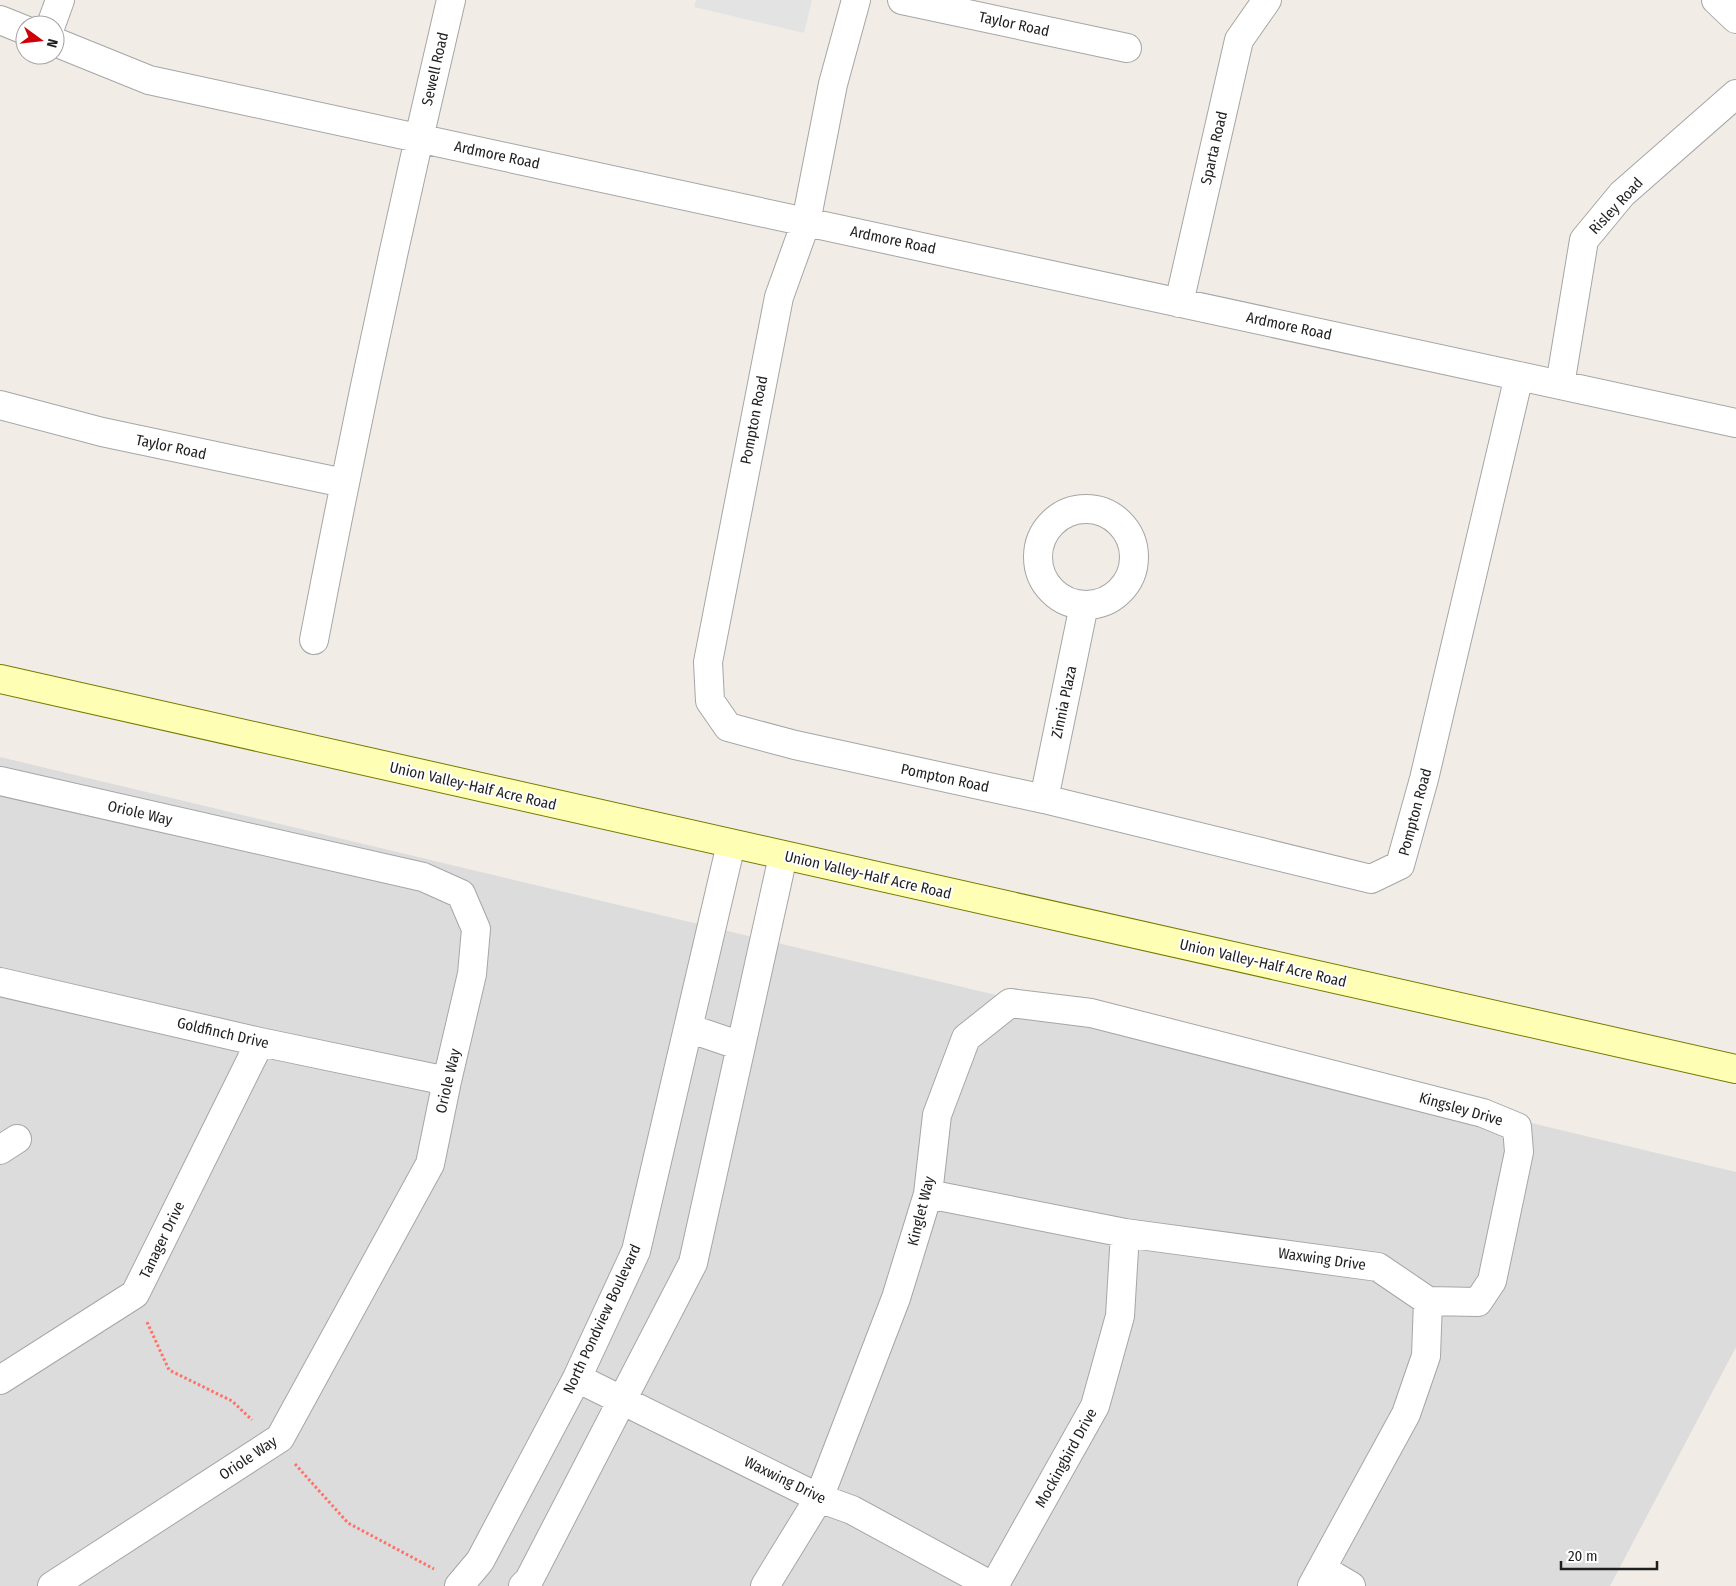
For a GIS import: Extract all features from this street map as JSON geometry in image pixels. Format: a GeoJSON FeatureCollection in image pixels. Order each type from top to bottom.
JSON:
{"type":"FeatureCollection","features":[{"type":"Feature","properties":{"kind":"street"},"geometry":{"type":"LineString","coordinates":[[55,15],[60,0]]}},
{"type":"Feature","properties":{"kind":"street","name":"Sewell Road"},"geometry":{"type":"LineString","coordinates":[[314,640],[344,483],[418,138],[451,0]]}},
{"type":"Feature","properties":{"kind":"street","name":"Pompton Road"},"geometry":{"type":"LineString","coordinates":[[856,0],[833,84],[806,222],[779,297],[708,662],[710,701],[728,727],[795,745],[1044,799],[1371,879],[1400,865],[1426,769],[1519,376]]}},
{"type":"Feature","properties":{"kind":"street","name":"Taylor Road"},"geometry":{"type":"LineString","coordinates":[[902,0],[1127,48]]}},
{"type":"Feature","properties":{"kind":"street","name":"Sparta Road"},"geometry":{"type":"LineString","coordinates":[[1179,303],[1239,40],[1266,0]]}},
{"type":"Feature","properties":{"kind":"street"},"geometry":{"type":"LineString","coordinates":[[0,20],[15,26]]}},
{"type":"Feature","properties":{"kind":"street","name":"Ardmore Road"},"geometry":{"type":"LineString","coordinates":[[65,46],[149,80],[1736,423]]}},
{"type":"Feature","properties":{"kind":"street","name":"Risley Road"},"geometry":{"type":"LineString","coordinates":[[1560,385],[1584,240],[1622,194],[1736,94]]}},
{"type":"Feature","properties":{"kind":"street","name":"Taylor Road"},"geometry":{"type":"LineString","coordinates":[[0,405],[102,432],[344,483]]}},
{"type":"Feature","properties":{"kind":"street","name":"Zinnia Plaza"},"geometry":{"type":"LineString","coordinates":[[1044,799],[1084,605]]}},
{"type":"Feature","properties":{"kind":"street","name":"Union Valley-Half Acre Road"},"geometry":{"type":"LineString","coordinates":[[0,679],[1736,1069]]}},
{"type":"Feature","properties":{"kind":"street","name":"Oriole Way"},"geometry":{"type":"LineString","coordinates":[[0,781],[423,877],[461,894],[476,929],[472,974],[430,1164],[280,1438],[52,1586]]}},
{"type":"Feature","properties":{"kind":"street","name":"North Pondview Boulevard"},"geometry":{"type":"LineString","coordinates":[[459,1586],[480,1561],[577,1378],[636,1251],[731,844]]}},
{"type":"Feature","properties":{"kind":"street"},"geometry":{"type":"LineString","coordinates":[[523,1586],[529,1580],[694,1263],[783,856]]}},
{"type":"Feature","properties":{"kind":"street","name":"Goldfinch Drive"},"geometry":{"type":"LineString","coordinates":[[0,982],[260,1042],[447,1081]]}},
{"type":"Feature","properties":{"kind":"street","name":"Kinglet Way"},"geometry":{"type":"LineString","coordinates":[[765,1586],[819,1498],[896,1298],[928,1194],[937,1114],[966,1038],[1010,1003],[1092,1013],[1179,1035]]}},
{"type":"Feature","properties":{"kind":"street"},"geometry":{"type":"LineString","coordinates":[[688,1028],[741,1046]]}},
{"type":"Feature","properties":{"kind":"street","name":"Kingsley Drive"},"geometry":{"type":"LineString","coordinates":[[1179,1035],[1483,1113],[1517,1127],[1518,1152],[1492,1281],[1478,1302],[1428,1301]]}},
{"type":"Feature","properties":{"kind":"street","name":"Tanager Drive"},"geometry":{"type":"LineString","coordinates":[[0,1380],[135,1294],[260,1042]]}},
{"type":"Feature","properties":{"kind":"street","name":"Waxwing Drive"},"geometry":{"type":"LineString","coordinates":[[928,1194],[1125,1233],[1378,1267],[1428,1301]]}},
{"type":"Feature","properties":{"kind":"street","name":"Mockingbird Drive"},"geometry":{"type":"LineString","coordinates":[[993,1586],[1095,1406],[1120,1316],[1125,1233]]}},
{"type":"Feature","properties":{"kind":"street"},"geometry":{"type":"LineString","coordinates":[[1351,1586],[1317,1577],[1406,1414],[1426,1356],[1428,1301]]}},
{"type":"Feature","properties":{"kind":"street","name":"Waxwing Drive"},"geometry":{"type":"LineString","coordinates":[[577,1378],[819,1498],[852,1510],[993,1586]]}},
{"type":"Feature","properties":{"kind":"shaded area"},"geometry":{"type":"Polygon","coordinates":[[[696,0],[812,0],[804,33],[694,7],[696,0]]]}},
{"type":"Feature","properties":{"kind":"shaded area"},"geometry":{"type":"Polygon","coordinates":[[[0,757],[1736,1172],[1736,1347],[1610,1586],[0,1586],[0,757]]]}}]}
